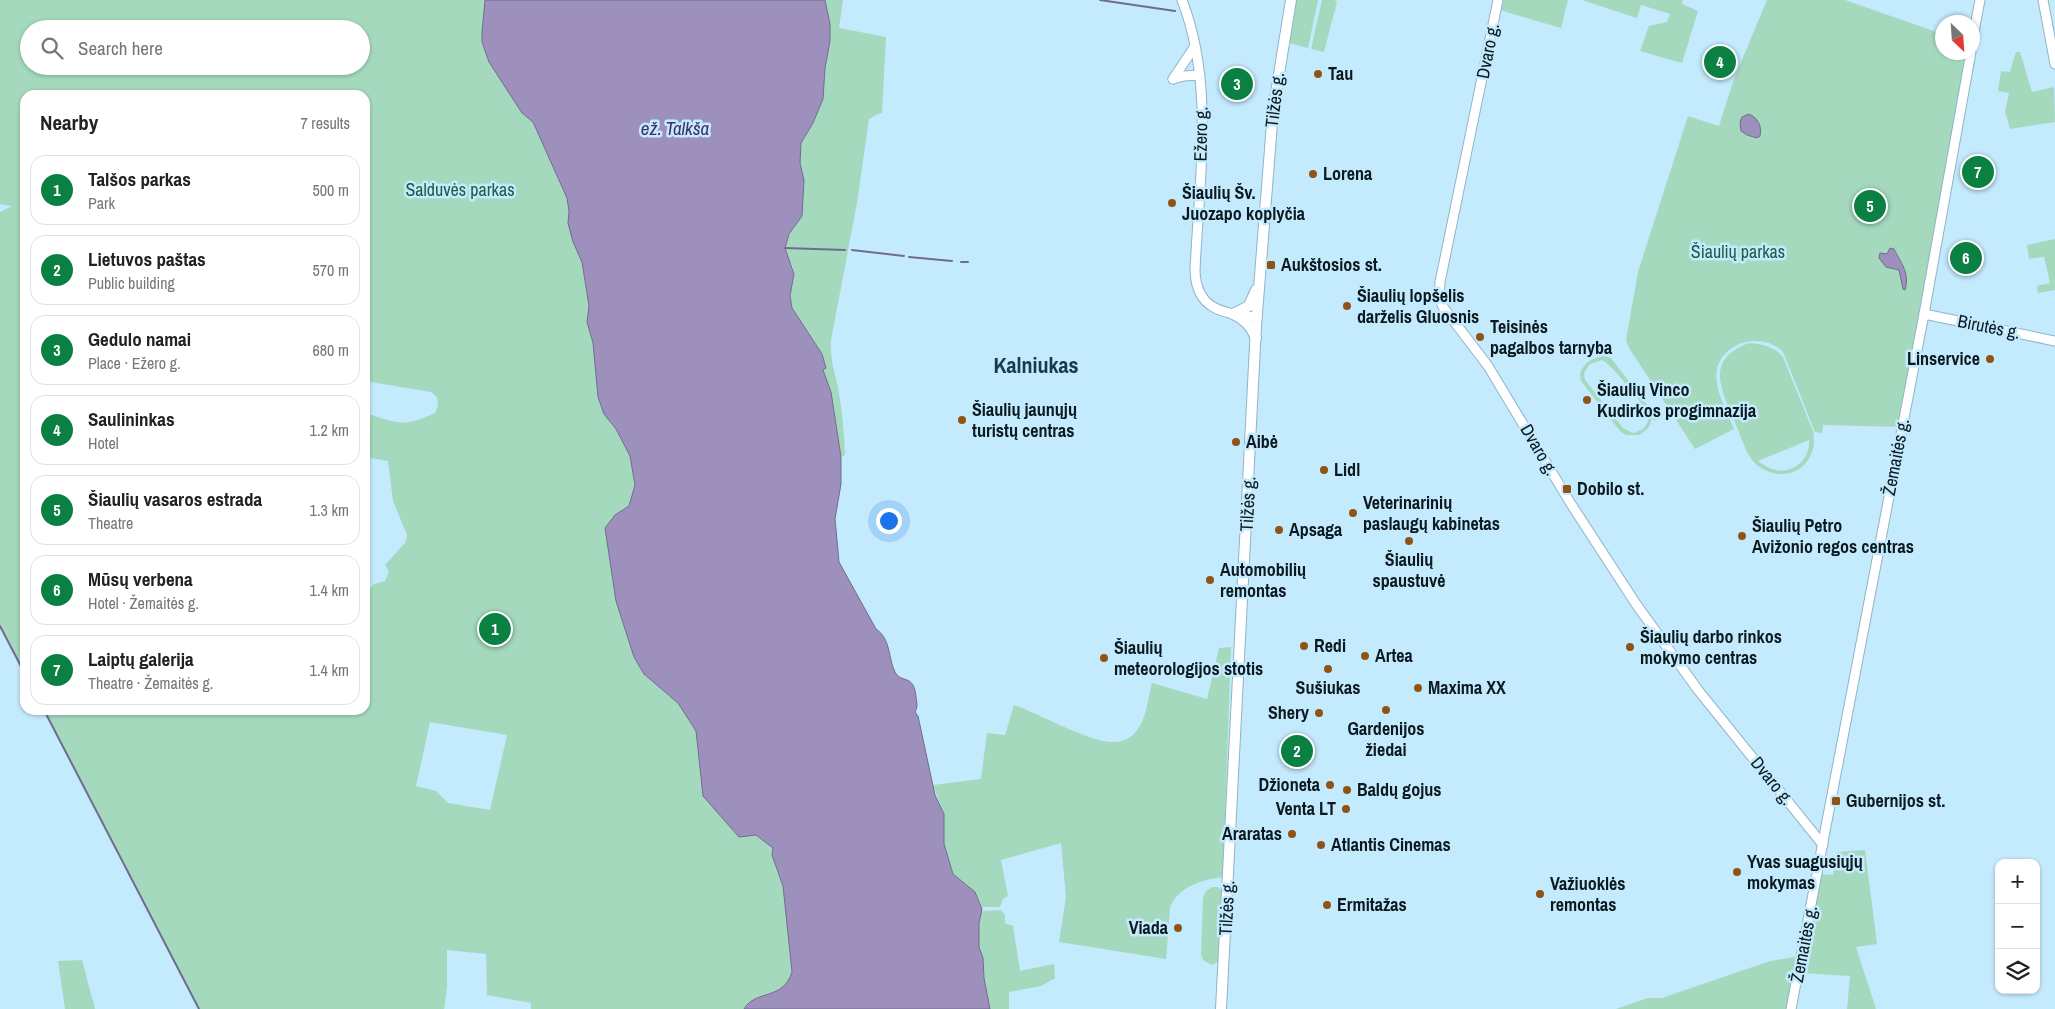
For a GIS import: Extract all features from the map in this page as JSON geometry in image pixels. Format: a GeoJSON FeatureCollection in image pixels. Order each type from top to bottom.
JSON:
{"type":"FeatureCollection","features":[{"type":"Feature","properties":{"kind":"highway","name":"Tilžės g."},"geometry":{"type":"LineString","coordinates":[[1221,1009],[1257,317],[1273,111],[1291,0]]}},
{"type":"Feature","properties":{"kind":"highway"},"geometry":{"type":"LineString","coordinates":[[1233,314],[1249,306],[1260,280]]}},
{"type":"Feature","properties":{"kind":"highway"},"geometry":{"type":"LineString","coordinates":[[1233,314],[1244,320],[1256,338]]}},
{"type":"Feature","properties":{"kind":"main road","name":"Ežero g."},"geometry":{"type":"LineString","coordinates":[[1182,0],[1195,46],[1200,75],[1202,138],[1195,278],[1199,291],[1206,302],[1217,310],[1257,317]]}},
{"type":"Feature","properties":{"kind":"main road","name":"Dvaro g."},"geometry":{"type":"LineString","coordinates":[[1498,0],[1440,282],[1440,302],[1488,366],[1571,504],[1658,635],[1703,696],[1823,845]]}},
{"type":"Feature","properties":{"kind":"main road"},"geometry":{"type":"LineString","coordinates":[[1977,15],[1980,0]]}},
{"type":"Feature","properties":{"kind":"main road"},"geometry":{"type":"LineString","coordinates":[[2043,0],[2055,64]]}},
{"type":"Feature","properties":{"kind":"main road"},"geometry":{"type":"LineString","coordinates":[[1195,46],[1173,79],[1200,75]]}},
{"type":"Feature","properties":{"kind":"main road","name":"Žemaitės g."},"geometry":{"type":"LineString","coordinates":[[1791,1009],[1924,314],[1970,60]]}},
{"type":"Feature","properties":{"kind":"main road","name":"Birutės g."},"geometry":{"type":"LineString","coordinates":[[1924,314],[2055,340]]}},
{"type":"Feature","properties":{"kind":"green space","name":"Salduvės parkas"},"geometry":{"type":"Polygon","coordinates":[[[0,0],[485,0],[485,6],[522,113],[533,122],[567,198],[568,223],[573,242],[582,262],[589,306],[587,322],[593,343],[598,397],[604,414],[616,429],[630,456],[635,485],[629,506],[615,515],[613,572],[616,601],[634,657],[644,674],[678,703],[696,731],[701,784],[756,835],[773,848],[772,855],[783,886],[792,972],[783,987],[756,999],[744,1009],[531,1009],[531,1003],[487,995],[486,954],[447,950],[447,987],[444,1009],[199,1009],[47,715],[370,715],[370,589],[374,584],[385,581],[389,571],[385,565],[405,543],[407,535],[393,501],[388,461],[370,458],[370,414],[393,421],[407,422],[435,413],[438,406],[437,397],[431,392],[370,382],[370,90],[20,90],[20,664],[0,626],[0,212],[12,206],[0,204],[0,0]],[[430,722],[416,786],[436,791],[448,803],[490,810],[507,735],[430,722]]]}},
{"type":"Feature","properties":{"kind":"green space"},"geometry":{"type":"Polygon","coordinates":[[[825,0],[843,0],[839,28],[886,37],[882,113],[869,119],[857,203],[831,340],[843,429],[845,455],[841,457],[831,392],[823,370],[822,354],[792,309],[790,296],[794,278],[793,268],[785,248],[789,234],[802,215],[804,180],[800,163],[801,143],[813,123],[823,99],[825,68],[830,41],[830,24],[825,0]]]}},
{"type":"Feature","properties":{"kind":"green space"},"geometry":{"type":"Polygon","coordinates":[[[1296,0],[1318,0],[1308,48],[1289,43],[1296,0]]]}},
{"type":"Feature","properties":{"kind":"green space"},"geometry":{"type":"Polygon","coordinates":[[[1322,0],[1335,0],[1337,2],[1324,52],[1311,49],[1322,0]]]}},
{"type":"Feature","properties":{"kind":"green space"},"geometry":{"type":"Polygon","coordinates":[[[1498,0],[1568,0],[1561,28],[1496,9],[1498,0]]]}},
{"type":"Feature","properties":{"kind":"green space"},"geometry":{"type":"Polygon","coordinates":[[[1582,0],[1683,0],[1682,4],[1698,11],[1682,63],[1640,51],[1649,26],[1667,22],[1670,14],[1641,5],[1637,18],[1582,0]]]}},
{"type":"Feature","properties":{"kind":"green space","name":"Šiaulių parkas"},"geometry":{"type":"Polygon","coordinates":[[[1767,0],[1845,0],[1935,32],[1935,60],[1970,60],[1944,179],[1918,317],[1924,314],[1902,427],[1823,425],[1822,433],[1815,432],[1783,352],[1766,342],[1746,342],[1728,351],[1721,359],[1716,376],[1719,392],[1734,429],[1695,449],[1629,348],[1626,340],[1638,272],[1688,116],[1719,126],[1734,79],[1767,0]]]}},
{"type":"Feature","properties":{"kind":"green space"},"geometry":{"type":"Polygon","coordinates":[[[2016,52],[2020,52],[2032,92],[2054,87],[2055,122],[2010,129],[2005,111],[2009,93],[1998,91],[2001,71],[2010,72],[2016,52]]]}},
{"type":"Feature","properties":{"kind":"green space"},"geometry":{"type":"Polygon","coordinates":[[[2055,239],[2055,290],[2038,293],[2037,286],[2050,283],[2044,257],[2029,259],[2027,245],[2055,239]]]}},
{"type":"Feature","properties":{"kind":"green space"},"geometry":{"type":"Polygon","coordinates":[[[1749,343],[1754,343],[1772,348],[1783,357],[1813,431],[1814,443],[1811,454],[1806,463],[1798,469],[1789,473],[1779,474],[1768,471],[1757,465],[1747,452],[1726,400],[1720,378],[1721,367],[1726,358],[1735,350],[1749,343]],[[1809,440],[1758,461],[1767,467],[1783,471],[1800,463],[1809,446],[1809,440]]]}},
{"type":"Feature","properties":{"kind":"green space"},"geometry":{"type":"Polygon","coordinates":[[[1604,356],[1611,358],[1658,419],[1655,421],[1652,418],[1649,427],[1640,435],[1626,435],[1620,431],[1581,381],[1580,374],[1584,366],[1592,359],[1604,356]],[[1602,360],[1590,364],[1584,373],[1585,380],[1623,428],[1633,433],[1643,429],[1648,419],[1646,410],[1627,385],[1602,360]]]}},
{"type":"Feature","properties":{"kind":"green space"},"geometry":{"type":"Polygon","coordinates":[[[1231,647],[1223,877],[1192,885],[1174,900],[1170,908],[1166,959],[1059,942],[1066,897],[1061,843],[1001,860],[1008,896],[1003,899],[1000,907],[982,907],[975,892],[953,874],[944,844],[944,814],[933,785],[981,779],[987,733],[1005,735],[1014,705],[1093,738],[1114,742],[1125,740],[1135,733],[1142,722],[1152,683],[1207,699],[1219,648],[1231,647]]]}},
{"type":"Feature","properties":{"kind":"green space"},"geometry":{"type":"Polygon","coordinates":[[[1865,850],[1877,944],[1856,947],[1876,1009],[1847,1009],[1850,976],[1801,973],[1820,874],[1833,875],[1837,852],[1865,850]]]}},
{"type":"Feature","properties":{"kind":"green space"},"geometry":{"type":"Polygon","coordinates":[[[1212,887],[1218,887],[1223,892],[1219,961],[1212,965],[1203,960],[1201,955],[1203,898],[1206,891],[1212,887]]]}},
{"type":"Feature","properties":{"kind":"green space"},"geometry":{"type":"Polygon","coordinates":[[[1001,910],[1005,915],[1005,923],[1013,926],[1020,971],[1054,964],[1055,978],[1041,986],[1009,992],[1009,1009],[990,1009],[984,978],[983,958],[979,947],[979,923],[981,911],[1001,910]]]}},
{"type":"Feature","properties":{"kind":"green space"},"geometry":{"type":"Polygon","coordinates":[[[1801,956],[1791,1009],[1616,1009],[1648,998],[1662,998],[1770,961],[1801,956]]]}},
{"type":"Feature","properties":{"kind":"green space"},"geometry":{"type":"Polygon","coordinates":[[[82,960],[95,1009],[65,1009],[58,961],[82,960]]]}},
{"type":"Feature","properties":{"kind":"water","name":"ež. Talkša"},"geometry":{"type":"Polygon","coordinates":[[[485,0],[825,0],[830,24],[830,41],[825,68],[823,99],[813,123],[801,143],[800,163],[804,180],[802,216],[789,234],[785,248],[794,274],[790,296],[792,308],[822,354],[826,368],[823,370],[831,392],[841,457],[841,484],[835,519],[839,562],[876,629],[887,643],[895,672],[901,678],[910,682],[915,690],[917,708],[915,712],[918,716],[935,795],[944,814],[944,844],[953,874],[975,892],[982,909],[979,923],[979,947],[983,958],[984,978],[990,1009],[744,1009],[755,999],[782,987],[788,981],[792,972],[783,886],[772,855],[773,848],[756,835],[739,837],[703,796],[696,731],[678,703],[644,674],[634,657],[616,601],[605,528],[615,515],[629,506],[635,485],[630,456],[616,429],[604,414],[598,397],[593,343],[587,322],[589,306],[582,262],[573,242],[568,223],[567,198],[533,122],[522,113],[489,62],[482,42],[485,0]]]}},
{"type":"Feature","properties":{"kind":"water"},"geometry":{"type":"Polygon","coordinates":[[[1749,114],[1757,120],[1760,126],[1760,136],[1757,138],[1741,131],[1740,122],[1742,117],[1749,114]]]}},
{"type":"Feature","properties":{"kind":"water"},"geometry":{"type":"Polygon","coordinates":[[[1890,248],[1894,249],[1906,273],[1905,290],[1903,289],[1899,270],[1886,267],[1879,258],[1880,253],[1887,254],[1890,248]]]}},
{"type":"Feature","properties":{"kind":"waterway"},"geometry":{"type":"LineString","coordinates":[[1100,0],[1175,11]]}},
{"type":"Feature","properties":{"kind":"waterway"},"geometry":{"type":"LineString","coordinates":[[785,248],[845,250]]}},
{"type":"Feature","properties":{"kind":"waterway"},"geometry":{"type":"LineString","coordinates":[[852,250],[904,256]]}},
{"type":"Feature","properties":{"kind":"waterway"},"geometry":{"type":"LineString","coordinates":[[909,257],[952,261]]}},
{"type":"Feature","properties":{"kind":"waterway"},"geometry":{"type":"LineString","coordinates":[[961,262],[968,262]]}},
{"type":"Feature","properties":{"kind":"waterway"},"geometry":{"type":"LineString","coordinates":[[0,626],[20,664]]}},
{"type":"Feature","properties":{"kind":"waterway"},"geometry":{"type":"LineString","coordinates":[[47,715],[199,1009]]}},
{"type":"Feature","properties":{"kind":"place","name":"Saulininkas"},"geometry":{"type":"Point","coordinates":[1720,62]}},
{"type":"Feature","properties":{"kind":"place","name":"Tau"},"geometry":{"type":"Point","coordinates":[1318,74]}},
{"type":"Feature","properties":{"kind":"place","name":"Gedulo namai"},"geometry":{"type":"Point","coordinates":[1237,84]}},
{"type":"Feature","properties":{"kind":"place","name":"Laiptų galerija"},"geometry":{"type":"Point","coordinates":[1978,172]}},
{"type":"Feature","properties":{"kind":"place","name":"Lorena"},"geometry":{"type":"Point","coordinates":[1313,174]}},
{"type":"Feature","properties":{"kind":"place","name":"Šiaulių Šv. Juozapo koplyčia"},"geometry":{"type":"Point","coordinates":[1172,203]}},
{"type":"Feature","properties":{"kind":"place","name":"Šiaulių vasaros estrada"},"geometry":{"type":"Point","coordinates":[1870,206]}},
{"type":"Feature","properties":{"kind":"place","name":"Mūsų verbena"},"geometry":{"type":"Point","coordinates":[1966,258]}},
{"type":"Feature","properties":{"kind":"place","name":"Aukštosios st."},"geometry":{"type":"Point","coordinates":[1271,265]}},
{"type":"Feature","properties":{"kind":"place","name":"Šiaulių lopšelis darželis Gluosnis"},"geometry":{"type":"Point","coordinates":[1347,306]}},
{"type":"Feature","properties":{"kind":"place","name":"Teisinės pagalbos tarnyba"},"geometry":{"type":"Point","coordinates":[1480,337]}},
{"type":"Feature","properties":{"kind":"place","name":"Linservice"},"geometry":{"type":"Point","coordinates":[1990,359]}},
{"type":"Feature","properties":{"kind":"place","name":"Šiaulių Vinco Kudirkos progimnazija"},"geometry":{"type":"Point","coordinates":[1587,400]}},
{"type":"Feature","properties":{"kind":"place","name":"Šiaulių jaunųjų turistų centras"},"geometry":{"type":"Point","coordinates":[962,420]}},
{"type":"Feature","properties":{"kind":"place","name":"Aibė"},"geometry":{"type":"Point","coordinates":[1236,442]}},
{"type":"Feature","properties":{"kind":"place","name":"Lidl"},"geometry":{"type":"Point","coordinates":[1324,470]}},
{"type":"Feature","properties":{"kind":"place","name":"Dobilo st."},"geometry":{"type":"Point","coordinates":[1567,489]}},
{"type":"Feature","properties":{"kind":"place","name":"Veterinarinių paslaugų kabinetas"},"geometry":{"type":"Point","coordinates":[1353,513]}},
{"type":"Feature","properties":{"kind":"place","name":"Apsaga"},"geometry":{"type":"Point","coordinates":[1279,530]}},
{"type":"Feature","properties":{"kind":"place","name":"Šiaulių Petro Avižonio regos centras"},"geometry":{"type":"Point","coordinates":[1742,536]}},
{"type":"Feature","properties":{"kind":"place","name":"Šiaulių spaustuvė"},"geometry":{"type":"Point","coordinates":[1409,541]}},
{"type":"Feature","properties":{"kind":"place","name":"Automobilių remontas"},"geometry":{"type":"Point","coordinates":[1210,580]}},
{"type":"Feature","properties":{"kind":"place","name":"Talšos parkas"},"geometry":{"type":"Point","coordinates":[495,629]}},
{"type":"Feature","properties":{"kind":"place","name":"Redi"},"geometry":{"type":"Point","coordinates":[1304,646]}},
{"type":"Feature","properties":{"kind":"place","name":"Šiaulių darbo rinkos mokymo centras"},"geometry":{"type":"Point","coordinates":[1630,647]}},
{"type":"Feature","properties":{"kind":"place","name":"Artea"},"geometry":{"type":"Point","coordinates":[1365,656]}},
{"type":"Feature","properties":{"kind":"place","name":"Šiaulių meteorologijos stotis"},"geometry":{"type":"Point","coordinates":[1104,658]}},
{"type":"Feature","properties":{"kind":"place","name":"Sušiukas"},"geometry":{"type":"Point","coordinates":[1328,669]}},
{"type":"Feature","properties":{"kind":"place","name":"Maxima XX"},"geometry":{"type":"Point","coordinates":[1418,688]}},
{"type":"Feature","properties":{"kind":"place","name":"Gardenijos žiedai"},"geometry":{"type":"Point","coordinates":[1386,710]}},
{"type":"Feature","properties":{"kind":"place","name":"Shery"},"geometry":{"type":"Point","coordinates":[1319,713]}},
{"type":"Feature","properties":{"kind":"place","name":"Lietuvos paštas"},"geometry":{"type":"Point","coordinates":[1297,751]}},
{"type":"Feature","properties":{"kind":"place","name":"Džioneta"},"geometry":{"type":"Point","coordinates":[1330,785]}},
{"type":"Feature","properties":{"kind":"place","name":"Baldų gojus"},"geometry":{"type":"Point","coordinates":[1347,790]}},
{"type":"Feature","properties":{"kind":"place","name":"Gubernijos st."},"geometry":{"type":"Point","coordinates":[1836,801]}},
{"type":"Feature","properties":{"kind":"place","name":"Venta LT"},"geometry":{"type":"Point","coordinates":[1346,809]}},
{"type":"Feature","properties":{"kind":"place","name":"Araratas"},"geometry":{"type":"Point","coordinates":[1292,834]}},
{"type":"Feature","properties":{"kind":"place","name":"Atlantis Cinemas"},"geometry":{"type":"Point","coordinates":[1321,845]}},
{"type":"Feature","properties":{"kind":"place","name":"Yvas suagusiųjų mokymas"},"geometry":{"type":"Point","coordinates":[1737,872]}},
{"type":"Feature","properties":{"kind":"place","name":"Važiuoklės remontas"},"geometry":{"type":"Point","coordinates":[1540,894]}},
{"type":"Feature","properties":{"kind":"place","name":"Ermitažas"},"geometry":{"type":"Point","coordinates":[1327,905]}},
{"type":"Feature","properties":{"kind":"place","name":"Viada"},"geometry":{"type":"Point","coordinates":[1178,928]}},
{"type":"Feature","properties":{"kind":"district","name":"Kalniukas"},"geometry":{"type":"Point","coordinates":[1036,365]}}]}
